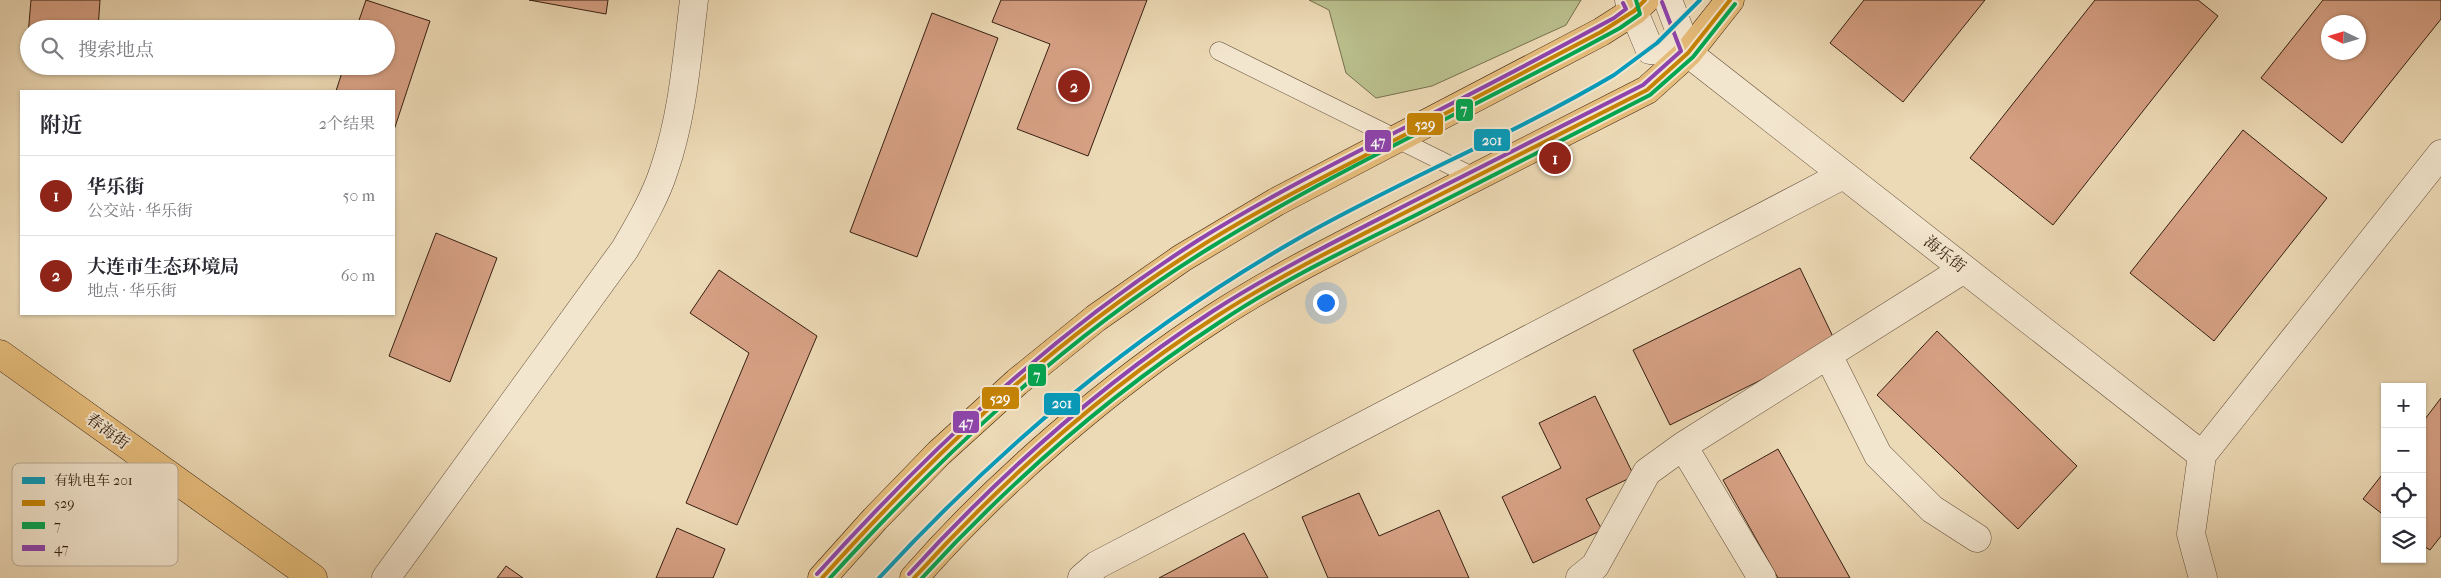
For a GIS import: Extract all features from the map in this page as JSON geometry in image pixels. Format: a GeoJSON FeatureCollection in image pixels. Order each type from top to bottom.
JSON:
{"type":"FeatureCollection","features":[{"type":"Feature","properties":{"kind":"highway"},"geometry":{"type":"LineString","coordinates":[[914,578],[985,504],[1057,438],[1138,372],[1217,316],[1308,262],[1647,90],[1688,53],[1730,0]]}},
{"type":"Feature","properties":{"kind":"highway"},"geometry":{"type":"LineString","coordinates":[[822,578],[874,519],[940,453],[1017,382],[1096,318],[1182,258],[1276,202],[1601,32],[1636,4]]}},
{"type":"Feature","properties":{"kind":"highway","name":"春海街"},"geometry":{"type":"LineString","coordinates":[[0,354],[152,463]]}},
{"type":"Feature","properties":{"kind":"highway","name":"春海街"},"geometry":{"type":"LineString","coordinates":[[178,481],[313,578]]}},
{"type":"Feature","properties":{"kind":"street"},"geometry":{"type":"LineString","coordinates":[[386,578],[625,249],[648,210],[664,171],[678,122],[694,0]]}},
{"type":"Feature","properties":{"kind":"street"},"geometry":{"type":"LineString","coordinates":[[1636,4],[1650,50],[1688,53],[1668,0]]}},
{"type":"Feature","properties":{"kind":"street","name":"海乐街"},"geometry":{"type":"LineString","coordinates":[[1688,53],[2202,455]]}},
{"type":"Feature","properties":{"kind":"street"},"geometry":{"type":"LineString","coordinates":[[2203,578],[2191,534],[2202,455],[2441,154]]}},
{"type":"Feature","properties":{"kind":"street"},"geometry":{"type":"LineString","coordinates":[[1082,578],[1097,566],[1843,175]]}},
{"type":"Feature","properties":{"kind":"street"},"geometry":{"type":"LineString","coordinates":[[1580,578],[1595,566],[1648,472],[1684,446],[1964,269]]}},
{"type":"Feature","properties":{"kind":"street"},"geometry":{"type":"LineString","coordinates":[[1828,355],[1878,455],[1932,509],[1977,538]]}},
{"type":"Feature","properties":{"kind":"street"},"geometry":{"type":"LineString","coordinates":[[1684,446],[1762,578]]}},
{"type":"Feature","properties":{"kind":"lane"},"geometry":{"type":"LineString","coordinates":[[1219,51],[1474,178]]}},
{"type":"Feature","properties":{"kind":"green space"},"geometry":{"type":"Polygon","coordinates":[[[1309,0],[1581,0],[1566,25],[1432,86],[1376,98],[1346,73],[1329,10],[1309,0]]]}},
{"type":"Feature","properties":{"kind":"building"},"geometry":{"type":"Polygon","coordinates":[[[31,0],[100,0],[99,20],[29,20],[31,0]]]}},
{"type":"Feature","properties":{"kind":"building"},"geometry":{"type":"Polygon","coordinates":[[[366,0],[430,21],[395,127],[395,90],[336,90],[341,75],[395,75],[395,20],[359,20],[366,0]]]}},
{"type":"Feature","properties":{"kind":"building"},"geometry":{"type":"Polygon","coordinates":[[[529,0],[608,0],[606,14],[529,0]]]}},
{"type":"Feature","properties":{"kind":"building"},"geometry":{"type":"Polygon","coordinates":[[[1001,0],[1147,0],[1088,156],[1017,129],[1050,44],[992,22],[1001,0]]]}},
{"type":"Feature","properties":{"kind":"building"},"geometry":{"type":"Polygon","coordinates":[[[1864,0],[1985,0],[1903,102],[1830,43],[1864,0]]]}},
{"type":"Feature","properties":{"kind":"building"},"geometry":{"type":"Polygon","coordinates":[[[2095,0],[2198,0],[2218,16],[2053,225],[1970,158],[2095,0]]]}},
{"type":"Feature","properties":{"kind":"building"},"geometry":{"type":"Polygon","coordinates":[[[2323,0],[2441,0],[2441,19],[2342,143],[2261,78],[2323,0]]]}},
{"type":"Feature","properties":{"kind":"building"},"geometry":{"type":"Polygon","coordinates":[[[932,13],[998,38],[917,257],[850,232],[932,13]]]}},
{"type":"Feature","properties":{"kind":"building"},"geometry":{"type":"Polygon","coordinates":[[[2243,130],[2327,198],[2214,341],[2130,273],[2243,130]]]}},
{"type":"Feature","properties":{"kind":"building"},"geometry":{"type":"Polygon","coordinates":[[[436,233],[497,258],[450,382],[389,356],[436,233]]]}},
{"type":"Feature","properties":{"kind":"building"},"geometry":{"type":"Polygon","coordinates":[[[1800,268],[1836,343],[1670,425],[1633,350],[1800,268]]]}},
{"type":"Feature","properties":{"kind":"building"},"geometry":{"type":"Polygon","coordinates":[[[719,270],[817,336],[737,525],[686,503],[749,353],[690,313],[719,270]]]}},
{"type":"Feature","properties":{"kind":"building"},"geometry":{"type":"Polygon","coordinates":[[[1937,331],[2077,466],[2018,529],[1877,395],[1937,331]]]}},
{"type":"Feature","properties":{"kind":"building"},"geometry":{"type":"Polygon","coordinates":[[[1595,396],[1634,476],[1586,499],[1602,530],[1533,563],[1502,497],[1561,468],[1539,423],[1595,396]]]}},
{"type":"Feature","properties":{"kind":"building"},"geometry":{"type":"Polygon","coordinates":[[[2441,398],[2441,536],[2430,550],[2426,548],[2426,418],[2441,398]]]}},
{"type":"Feature","properties":{"kind":"building"},"geometry":{"type":"Polygon","coordinates":[[[1778,449],[1850,578],[1778,578],[1723,480],[1778,449]]]}},
{"type":"Feature","properties":{"kind":"building"},"geometry":{"type":"Polygon","coordinates":[[[2381,476],[2381,513],[2363,499],[2381,476]]]}},
{"type":"Feature","properties":{"kind":"building"},"geometry":{"type":"Polygon","coordinates":[[[1359,493],[1379,536],[1439,510],[1469,578],[1328,578],[1302,517],[1359,493]]]}},
{"type":"Feature","properties":{"kind":"building"},"geometry":{"type":"Polygon","coordinates":[[[677,528],[725,549],[713,578],[656,578],[677,528]]]}},
{"type":"Feature","properties":{"kind":"building"},"geometry":{"type":"Polygon","coordinates":[[[1244,533],[1268,578],[1159,578],[1244,533]]]}},
{"type":"Feature","properties":{"kind":"building"},"geometry":{"type":"Polygon","coordinates":[[[506,566],[523,578],[497,578],[506,566]]]}},
{"type":"Feature","properties":{"kind":"tram line","name":"201"},"geometry":{"type":"LineString","coordinates":[[879,578],[926,529],[1023,436],[1126,352],[1180,313],[1236,276],[1333,219],[1535,118],[1614,75],[1657,43],[1700,0]]}},
{"type":"Feature","properties":{"kind":"transit line","name":"7"},"geometry":{"type":"LineString","coordinates":[[830,578],[917,487],[1008,400],[1104,321],[1155,284],[1208,249],[1309,190],[1620,28],[1640,14],[1636,0]]}},
{"type":"Feature","properties":{"kind":"transit line","name":"529"},"geometry":{"type":"LineString","coordinates":[[822,578],[905,489],[991,406],[1036,367],[1130,294],[1204,244],[1250,217],[1298,190],[1601,32],[1634,11],[1645,0]]}},
{"type":"Feature","properties":{"kind":"transit line","name":"529"},"geometry":{"type":"LineString","coordinates":[[914,578],[983,506],[1057,437],[1095,405],[1175,344],[1240,301],[1313,260],[1647,90],[1688,53],[1730,0]]}},
{"type":"Feature","properties":{"kind":"transit line","name":"47"},"geometry":{"type":"LineString","coordinates":[[909,574],[1015,466],[1091,400],[1171,339],[1213,311],[1260,282],[1334,242],[1643,85],[1681,51],[1662,2]]}},
{"type":"Feature","properties":{"kind":"transit line","name":"47"},"geometry":{"type":"LineString","coordinates":[[817,574],[904,482],[996,394],[1044,353],[1144,276],[1221,226],[1270,198],[1614,18],[1626,9],[1623,3]]}},
{"type":"Feature","properties":{"kind":"transit line","name":"7"},"geometry":{"type":"LineString","coordinates":[[922,578],[1026,473],[1101,409],[1179,350],[1243,307],[1291,279],[1650,95],[1693,57],[1735,4]]}},
{"type":"Feature","properties":{"kind":"place","name":"大连市生态环境局"},"geometry":{"type":"Point","coordinates":[1074,86]}},
{"type":"Feature","properties":{"kind":"place","name":"华乐街"},"geometry":{"type":"Point","coordinates":[1555,158]}}]}
